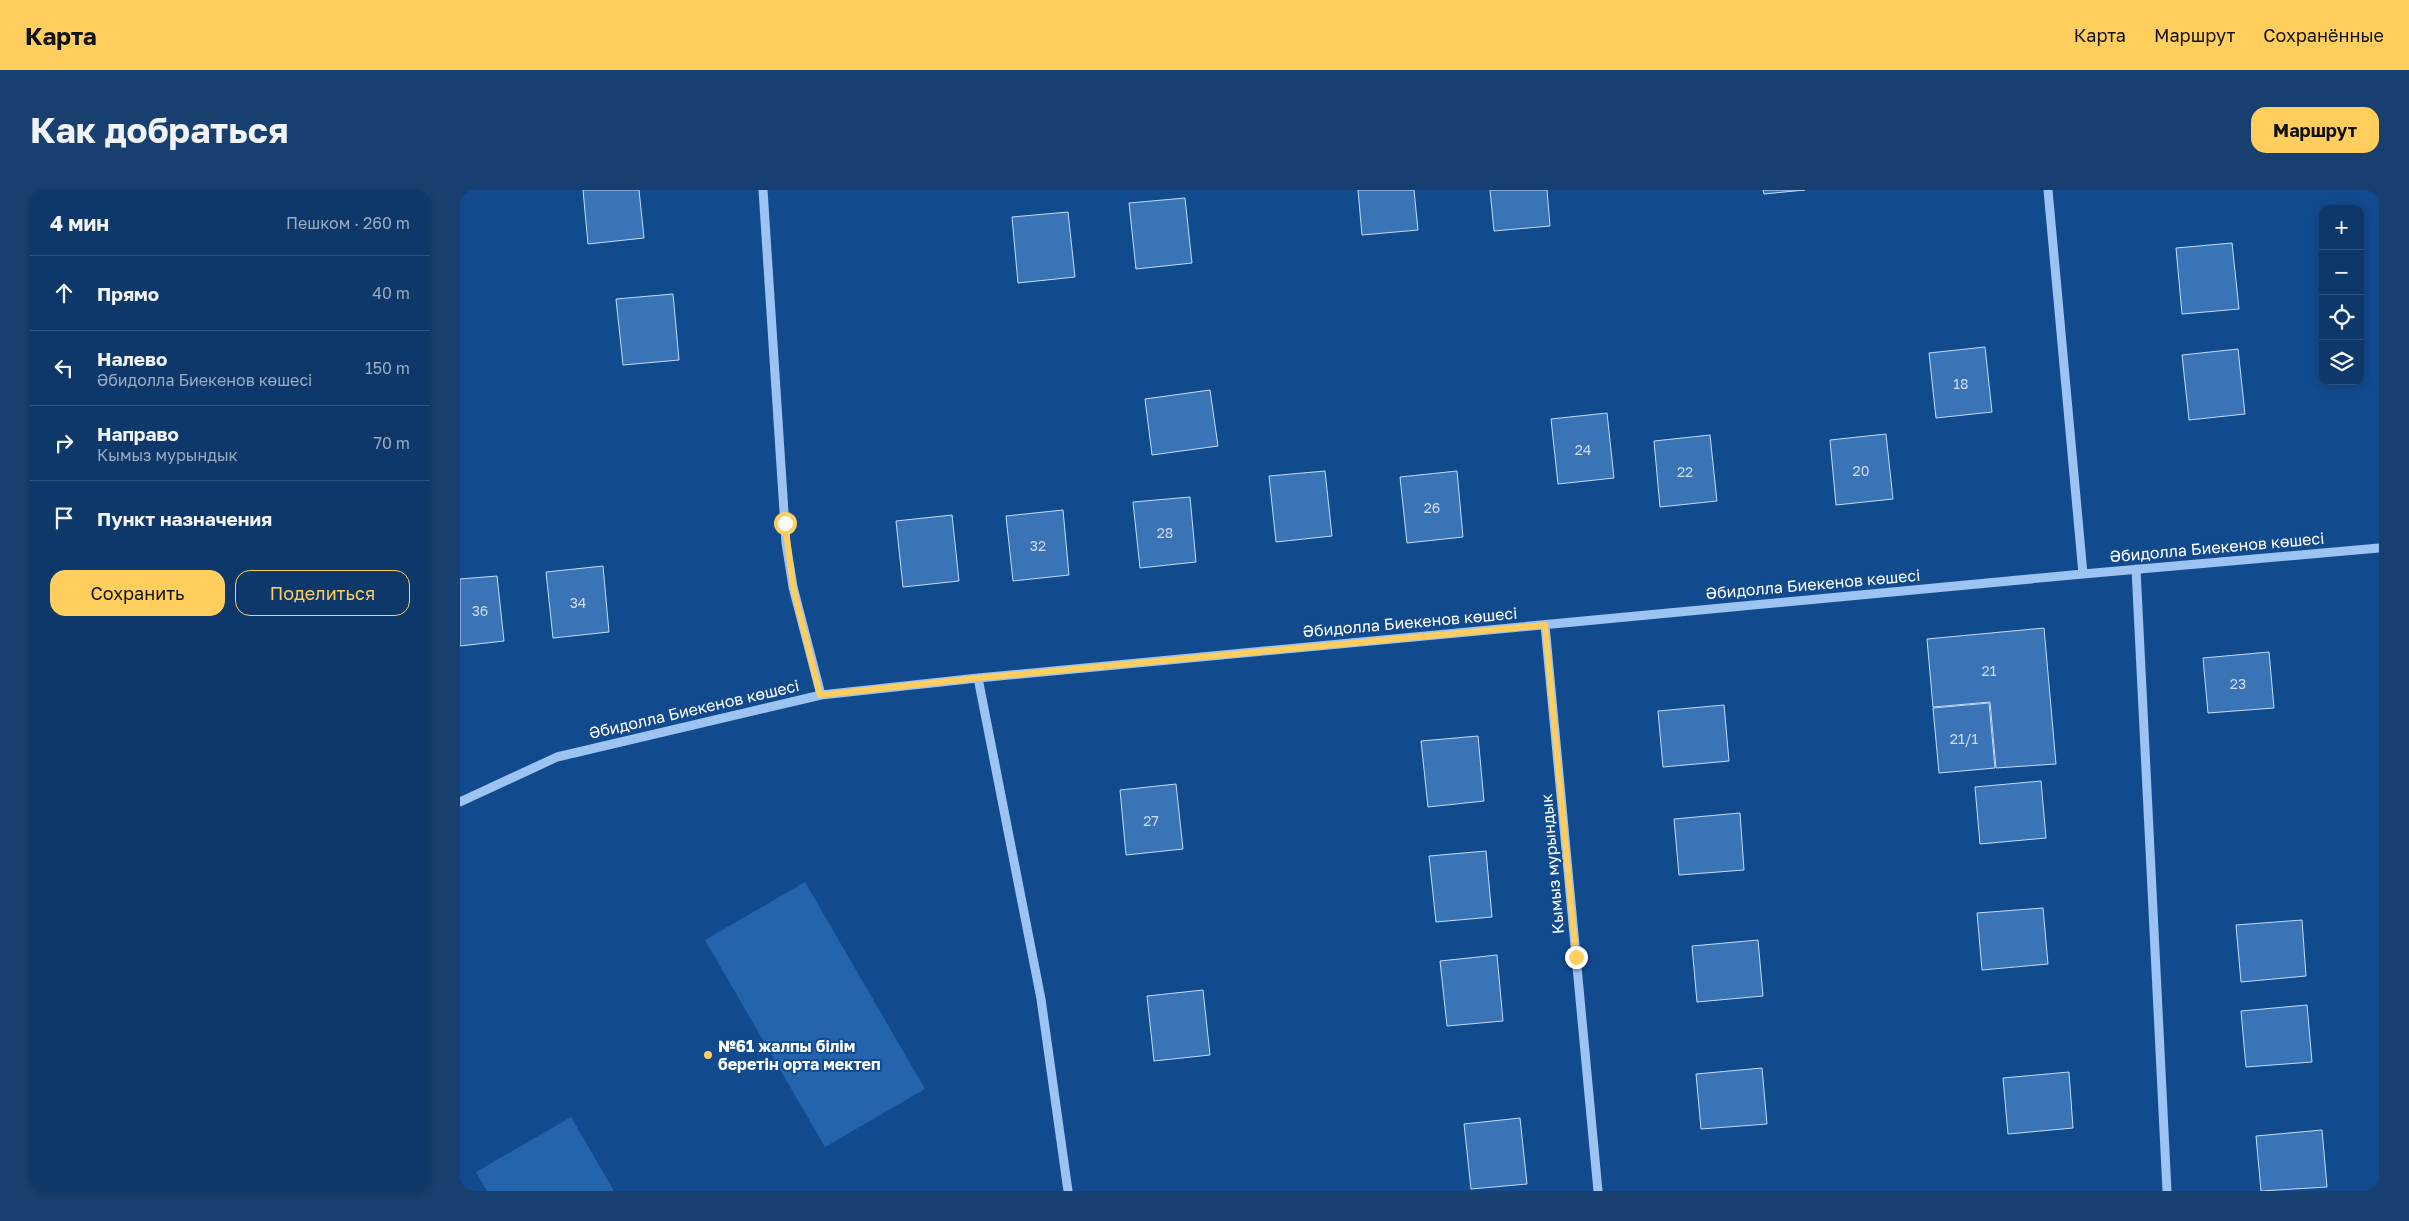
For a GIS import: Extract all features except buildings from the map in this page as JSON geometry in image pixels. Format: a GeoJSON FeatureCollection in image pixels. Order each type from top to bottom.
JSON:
{"type":"FeatureCollection","features":[{"type":"Feature","properties":{"kind":"street"},"geometry":{"type":"LineString","coordinates":[[763,190],[786,543],[793,587],[820,695]]}},
{"type":"Feature","properties":{"kind":"street"},"geometry":{"type":"LineString","coordinates":[[2048,190],[2083,574]]}},
{"type":"Feature","properties":{"kind":"street","name":"Әбидолла Биекенов көшесі"},"geometry":{"type":"LineString","coordinates":[[460,802],[557,757],[820,695],[978,678],[2136,569],[2379,548]]}},
{"type":"Feature","properties":{"kind":"street"},"geometry":{"type":"LineString","coordinates":[[2136,569],[2167,1191]]}},
{"type":"Feature","properties":{"kind":"street","name":"Кымыз мурындык"},"geometry":{"type":"LineString","coordinates":[[1545,625],[1598,1191]]}},
{"type":"Feature","properties":{"kind":"street"},"geometry":{"type":"LineString","coordinates":[[978,678],[1041,999],[1068,1191]]}},
{"type":"Feature","properties":{"kind":"shaded area"},"geometry":{"type":"Polygon","coordinates":[[[805,882],[925,1089],[825,1147],[705,940],[805,882]]]}},
{"type":"Feature","properties":{"kind":"shaded area"},"geometry":{"type":"Polygon","coordinates":[[[571,1117],[614,1191],[487,1191],[476,1172],[571,1117]]]}},
{"type":"Feature","properties":{"kind":"place","name":"№61 жалпы білім беретін орта мектеп"},"geometry":{"type":"Point","coordinates":[708,1055]}},
{"type":"Feature","properties":{"kind":"route"},"geometry":{"type":"LineString","coordinates":[[785,523],[793,587],[820,695],[978,678],[1545,625],[1576,957]]}}]}
